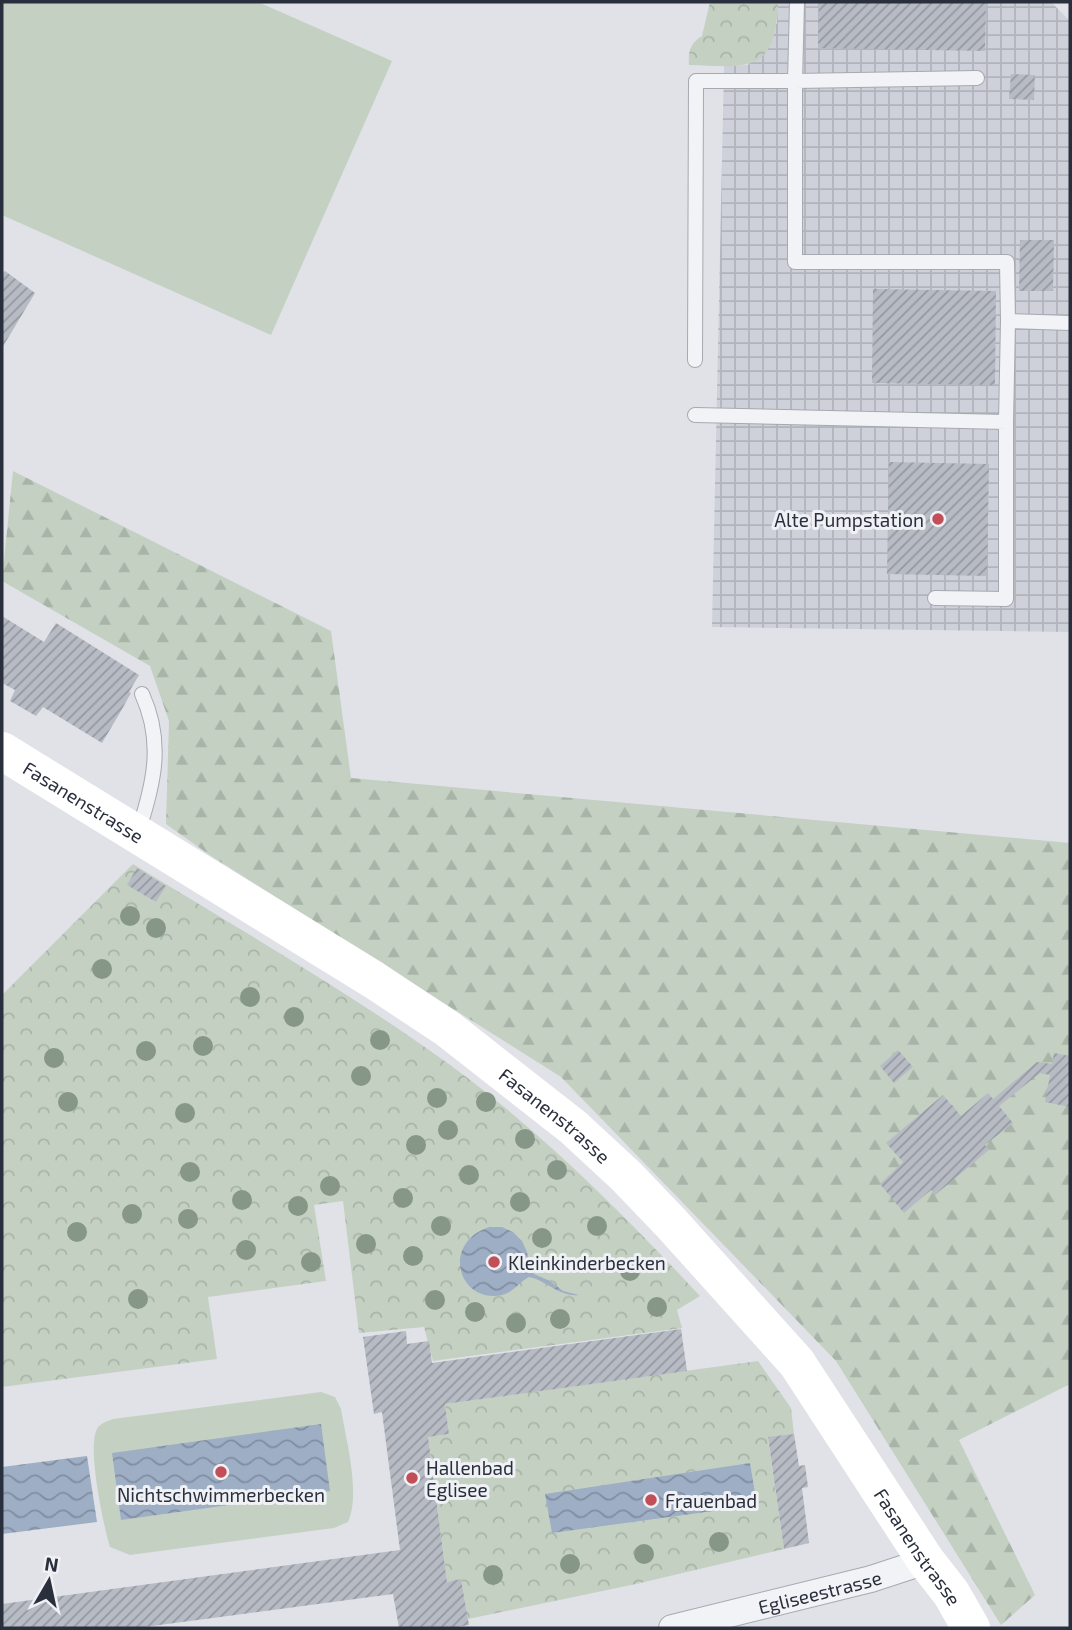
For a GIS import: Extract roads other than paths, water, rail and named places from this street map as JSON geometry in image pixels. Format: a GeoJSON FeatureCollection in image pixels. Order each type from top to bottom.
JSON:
{"type":"FeatureCollection","features":[{"type":"Feature","properties":{"kind":"main road","name":"Fasanenstrasse"},"geometry":{"type":"LineString","coordinates":[[2,751],[448,1029],[573,1127],[671,1223],[797,1363],[926,1561],[951,1593],[971,1628]]}},
{"type":"Feature","properties":{"kind":"street","name":"Egliseestrasse"},"geometry":{"type":"LineString","coordinates":[[673,1628],[871,1579],[926,1561]]}},
{"type":"Feature","properties":{"kind":"lane"},"geometry":{"type":"LineString","coordinates":[[797,2],[795,262],[1007,262],[1006,599],[935,598]]}},
{"type":"Feature","properties":{"kind":"lane"},"geometry":{"type":"LineString","coordinates":[[695,360],[696,81],[977,78]]}},
{"type":"Feature","properties":{"kind":"lane"},"geometry":{"type":"LineString","coordinates":[[1007,321],[1070,323]]}},
{"type":"Feature","properties":{"kind":"lane"},"geometry":{"type":"LineString","coordinates":[[695,415],[1006,422]]}},
{"type":"Feature","properties":{"kind":"lane"},"geometry":{"type":"LineString","coordinates":[[137,834],[150,795],[155,757],[152,717],[142,694]]}},
{"type":"Feature","properties":{"kind":"water","name":"Kleinkinderbecken"},"geometry":{"type":"Polygon","coordinates":[[[489,1227],[502,1227],[513,1232],[522,1241],[534,1274],[563,1291],[579,1295],[565,1294],[529,1277],[502,1295],[487,1295],[475,1291],[466,1282],[461,1271],[460,1258],[464,1246],[474,1235],[489,1227]]]}},
{"type":"Feature","properties":{"kind":"water","name":"Nichtschwimmerbecken"},"geometry":{"type":"Polygon","coordinates":[[[321,1424],[330,1491],[121,1520],[112,1453],[321,1424]]]}},
{"type":"Feature","properties":{"kind":"water"},"geometry":{"type":"Polygon","coordinates":[[[87,1456],[97,1522],[2,1534],[2,1467],[87,1456]]]}},
{"type":"Feature","properties":{"kind":"water","name":"Frauenbad"},"geometry":{"type":"Polygon","coordinates":[[[750,1463],[757,1505],[552,1533],[545,1494],[750,1463]]]}},
{"type":"Feature","properties":{"kind":"place","name":"Alte Pumpstation"},"geometry":{"type":"Point","coordinates":[938,519]}},
{"type":"Feature","properties":{"kind":"place","name":"Kleinkinderbecken"},"geometry":{"type":"Point","coordinates":[494,1262]}},
{"type":"Feature","properties":{"kind":"place","name":"Nichtschwimmerbecken"},"geometry":{"type":"Point","coordinates":[221,1472]}},
{"type":"Feature","properties":{"kind":"place","name":"Hallenbad Eglisee"},"geometry":{"type":"Point","coordinates":[412,1478]}},
{"type":"Feature","properties":{"kind":"place","name":"Frauenbad"},"geometry":{"type":"Point","coordinates":[651,1500]}}]}
